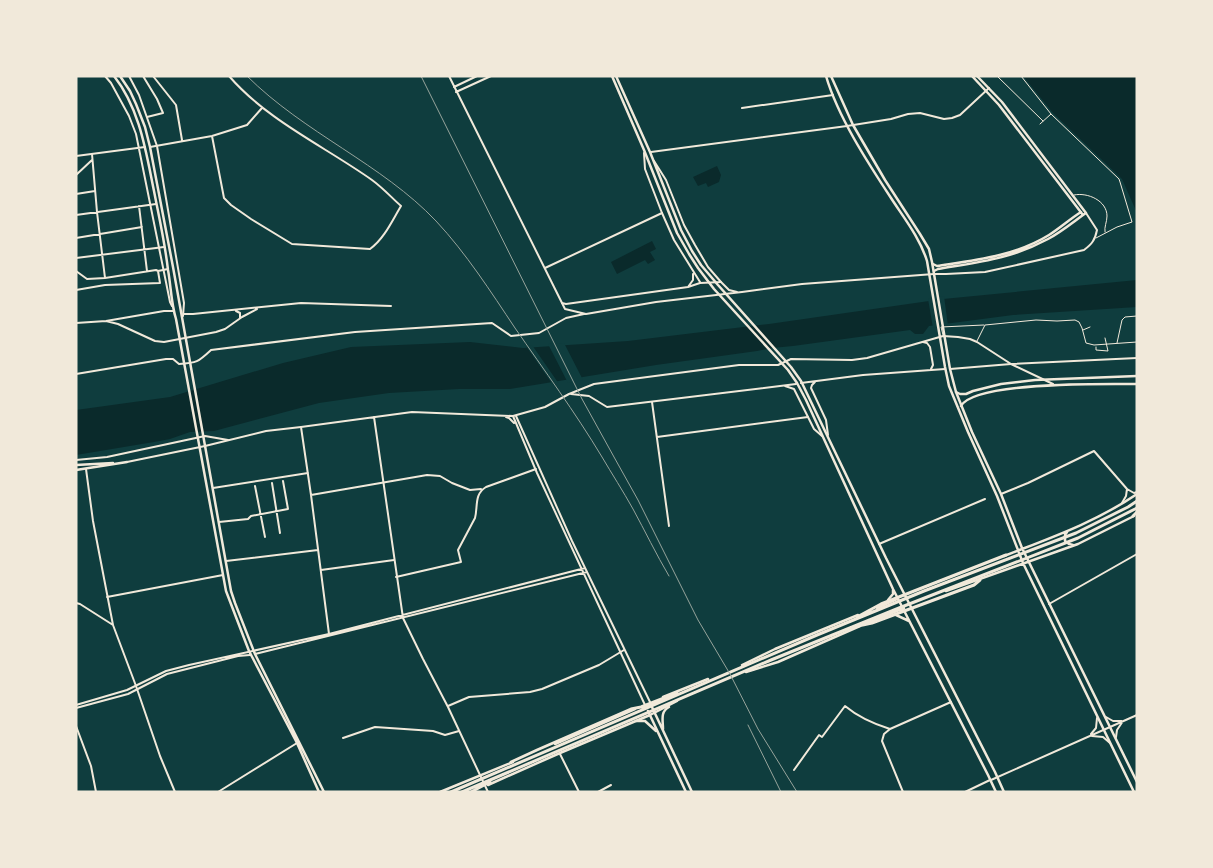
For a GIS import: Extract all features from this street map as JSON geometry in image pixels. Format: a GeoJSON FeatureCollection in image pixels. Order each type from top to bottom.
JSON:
{"type":"FeatureCollection","features":[{"type":"Feature","properties":{"kind":"highway"},"geometry":{"type":"LineString","coordinates":[[451,792],[817,635],[924,591],[1076,533],[1137,501]]}},
{"type":"Feature","properties":{"kind":"highway"},"geometry":{"type":"LineString","coordinates":[[462,792],[738,673],[1135,514],[1137,508]]}},
{"type":"Feature","properties":{"kind":"highway"},"geometry":{"type":"LineString","coordinates":[[817,635],[829,628],[862,615],[881,604],[1006,555]]}},
{"type":"Feature","properties":{"kind":"highway"},"geometry":{"type":"LineString","coordinates":[[819,640],[857,626],[872,623],[974,585],[980,580]]}},
{"type":"Feature","properties":{"kind":"highway"},"geometry":{"type":"LineString","coordinates":[[511,762],[631,709],[690,689]]}},
{"type":"Feature","properties":{"kind":"highway"},"geometry":{"type":"LineString","coordinates":[[472,792],[527,764]]}},
{"type":"Feature","properties":{"kind":"main road"},"geometry":{"type":"LineString","coordinates":[[114,76],[126,94],[140,128],[145,147],[226,591],[250,651],[254,655],[324,792]]}},
{"type":"Feature","properties":{"kind":"main road"},"geometry":{"type":"LineString","coordinates":[[120,76],[130,91],[142,119],[150,147],[231,591],[254,650],[254,655],[319,792]]}},
{"type":"Feature","properties":{"kind":"main road"},"geometry":{"type":"LineString","coordinates":[[612,76],[677,232],[698,268],[788,370],[797,383],[893,589],[996,792]]}},
{"type":"Feature","properties":{"kind":"main road"},"geometry":{"type":"LineString","coordinates":[[616,76],[650,152],[681,230],[692,251],[701,265],[791,367],[801,381],[879,544],[1004,792]]}},
{"type":"Feature","properties":{"kind":"main road"},"geometry":{"type":"LineString","coordinates":[[826,76],[848,126],[925,253],[945,368],[956,402],[1020,549],[1137,782]]}},
{"type":"Feature","properties":{"kind":"main road"},"geometry":{"type":"LineString","coordinates":[[830,76],[853,125],[929,251],[933,264],[950,368],[961,406],[1002,494],[1023,564],[1134,792]]}},
{"type":"Feature","properties":{"kind":"main road"},"geometry":{"type":"LineString","coordinates":[[972,76],[1002,102],[1083,212]]}},
{"type":"Feature","properties":{"kind":"main road"},"geometry":{"type":"LineString","coordinates":[[977,76],[1083,212]]}},
{"type":"Feature","properties":{"kind":"main road"},"geometry":{"type":"LineString","coordinates":[[933,264],[937,266],[992,258],[1008,253],[1049,235],[1083,212]]}},
{"type":"Feature","properties":{"kind":"main road"},"geometry":{"type":"LineString","coordinates":[[934,274],[938,269],[992,260],[1025,250],[1053,236],[1083,212]]}},
{"type":"Feature","properties":{"kind":"main road"},"geometry":{"type":"LineString","coordinates":[[925,253],[929,251]]}},
{"type":"Feature","properties":{"kind":"main road"},"geometry":{"type":"LineString","coordinates":[[956,392],[966,394],[1001,384],[1044,380],[1137,376]]}},
{"type":"Feature","properties":{"kind":"main road"},"geometry":{"type":"LineString","coordinates":[[961,406],[964,401],[974,396],[1039,385],[1137,384]]}},
{"type":"Feature","properties":{"kind":"main road"},"geometry":{"type":"LineString","coordinates":[[76,465],[127,462]]}},
{"type":"Feature","properties":{"kind":"main road"},"geometry":{"type":"LineString","coordinates":[[76,470],[127,462]]}},
{"type":"Feature","properties":{"kind":"main road"},"geometry":{"type":"LineString","coordinates":[[742,665],[775,648],[1089,522],[1121,506],[1137,493]]}},
{"type":"Feature","properties":{"kind":"main road"},"geometry":{"type":"LineString","coordinates":[[746,672],[778,662],[922,599],[980,580],[1074,545],[1112,528],[1135,514]]}},
{"type":"Feature","properties":{"kind":"main road"},"geometry":{"type":"LineString","coordinates":[[1068,531],[1065,535],[1065,541],[1074,545]]}},
{"type":"Feature","properties":{"kind":"main road"},"geometry":{"type":"LineString","coordinates":[[901,588],[916,592]]}},
{"type":"Feature","properties":{"kind":"main road"},"geometry":{"type":"LineString","coordinates":[[882,606],[893,594],[893,589]]}},
{"type":"Feature","properties":{"kind":"main road"},"geometry":{"type":"LineString","coordinates":[[914,613],[915,607],[922,599]]}},
{"type":"Feature","properties":{"kind":"main road"},"geometry":{"type":"LineString","coordinates":[[885,616],[896,614],[910,622]]}},
{"type":"Feature","properties":{"kind":"main road"},"geometry":{"type":"LineString","coordinates":[[440,792],[708,679]]}},
{"type":"Feature","properties":{"kind":"main road"},"geometry":{"type":"LineString","coordinates":[[472,792],[655,713],[711,686]]}},
{"type":"Feature","properties":{"kind":"main road"},"geometry":{"type":"LineString","coordinates":[[650,702],[692,792]]}},
{"type":"Feature","properties":{"kind":"main road"},"geometry":{"type":"LineString","coordinates":[[663,730],[662,714],[665,709],[674,703]]}},
{"type":"Feature","properties":{"kind":"main road"},"geometry":{"type":"LineString","coordinates":[[646,705],[686,792]]}},
{"type":"Feature","properties":{"kind":"main road"},"geometry":{"type":"LineString","coordinates":[[634,721],[645,721],[659,734]]}},
{"type":"Feature","properties":{"kind":"street"},"geometry":{"type":"LineString","coordinates":[[76,324],[174,310],[170,302],[158,247],[136,134],[129,116],[106,76]]}},
{"type":"Feature","properties":{"kind":"street"},"geometry":{"type":"LineString","coordinates":[[129,76],[140,95],[157,146],[183,294],[182,316],[301,303],[391,306]]}},
{"type":"Feature","properties":{"kind":"street"},"geometry":{"type":"LineString","coordinates":[[143,76],[163,113],[147,117]]}},
{"type":"Feature","properties":{"kind":"street"},"geometry":{"type":"LineString","coordinates":[[153,76],[176,104],[182,141]]}},
{"type":"Feature","properties":{"kind":"street"},"geometry":{"type":"LineString","coordinates":[[212,136],[223,195],[231,205],[292,244],[370,249],[387,230],[401,206],[374,181],[266,112],[229,76]]}},
{"type":"Feature","properties":{"kind":"street"},"geometry":{"type":"LineString","coordinates":[[449,76],[565,309],[586,314]]}},
{"type":"Feature","properties":{"kind":"street"},"geometry":{"type":"LineString","coordinates":[[453,87],[477,76]]}},
{"type":"Feature","properties":{"kind":"street"},"geometry":{"type":"LineString","coordinates":[[456,92],[491,76]]}},
{"type":"Feature","properties":{"kind":"street"},"geometry":{"type":"LineString","coordinates":[[997,76],[1043,121]]}},
{"type":"Feature","properties":{"kind":"street"},"geometry":{"type":"LineString","coordinates":[[76,374],[166,359],[173,359],[179,364],[194,363],[211,350],[355,332],[492,323],[511,336],[539,333],[566,318],[656,302],[802,284],[985,272],[1084,250],[1096,238],[1117,227],[1132,222],[1120,182],[1051,114],[1021,76]]}},
{"type":"Feature","properties":{"kind":"street"},"geometry":{"type":"LineString","coordinates":[[111,83],[117,80]]}},
{"type":"Feature","properties":{"kind":"street"},"geometry":{"type":"LineString","coordinates":[[742,292],[729,290],[708,267],[684,225],[666,180],[650,152],[848,126],[892,119],[908,114],[920,113],[944,119],[952,118],[960,115],[987,89]]}},
{"type":"Feature","properties":{"kind":"street"},"geometry":{"type":"LineString","coordinates":[[742,108],[833,95]]}},
{"type":"Feature","properties":{"kind":"street"},"geometry":{"type":"LineString","coordinates":[[150,147],[212,136],[247,125],[262,108]]}},
{"type":"Feature","properties":{"kind":"street"},"geometry":{"type":"LineString","coordinates":[[1040,124],[1051,114]]}},
{"type":"Feature","properties":{"kind":"street"},"geometry":{"type":"LineString","coordinates":[[76,156],[145,147]]}},
{"type":"Feature","properties":{"kind":"street"},"geometry":{"type":"LineString","coordinates":[[644,150],[645,169],[662,213],[674,240],[700,283]]}},
{"type":"Feature","properties":{"kind":"street"},"geometry":{"type":"LineString","coordinates":[[92,154],[105,278]]}},
{"type":"Feature","properties":{"kind":"street"},"geometry":{"type":"LineString","coordinates":[[76,175],[92,160]]}},
{"type":"Feature","properties":{"kind":"street"},"geometry":{"type":"LineString","coordinates":[[76,194],[95,192]]}},
{"type":"Feature","properties":{"kind":"street"},"geometry":{"type":"LineString","coordinates":[[1073,196],[1086,194],[1101,203],[1106,210],[1105,233]]}},
{"type":"Feature","properties":{"kind":"street"},"geometry":{"type":"LineString","coordinates":[[76,215],[156,204]]}},
{"type":"Feature","properties":{"kind":"street"},"geometry":{"type":"LineString","coordinates":[[139,206],[147,272]]}},
{"type":"Feature","properties":{"kind":"street"},"geometry":{"type":"LineString","coordinates":[[1083,212],[1096,226],[1096,238]]}},
{"type":"Feature","properties":{"kind":"street"},"geometry":{"type":"LineString","coordinates":[[545,268],[662,213]]}},
{"type":"Feature","properties":{"kind":"street"},"geometry":{"type":"LineString","coordinates":[[76,238],[142,228]]}},
{"type":"Feature","properties":{"kind":"street"},"geometry":{"type":"LineString","coordinates":[[155,230],[161,229]]}},
{"type":"Feature","properties":{"kind":"street"},"geometry":{"type":"LineString","coordinates":[[76,258],[164,247]]}},
{"type":"Feature","properties":{"kind":"street"},"geometry":{"type":"LineString","coordinates":[[76,271],[86,279],[168,269]]}},
{"type":"Feature","properties":{"kind":"street"},"geometry":{"type":"LineString","coordinates":[[688,287],[694,277],[691,270]]}},
{"type":"Feature","properties":{"kind":"street"},"geometry":{"type":"LineString","coordinates":[[76,290],[105,285],[160,283],[158,271]]}},
{"type":"Feature","properties":{"kind":"street"},"geometry":{"type":"LineString","coordinates":[[562,303],[688,287],[700,283],[721,282]]}},
{"type":"Feature","properties":{"kind":"street"},"geometry":{"type":"LineString","coordinates":[[106,321],[126,327],[146,338],[164,342],[225,329],[260,307]]}},
{"type":"Feature","properties":{"kind":"street"},"geometry":{"type":"LineString","coordinates":[[234,310],[240,313],[238,320]]}},
{"type":"Feature","properties":{"kind":"street"},"geometry":{"type":"LineString","coordinates":[[1117,344],[1122,320],[1125,317],[1137,316]]}},
{"type":"Feature","properties":{"kind":"street"},"geometry":{"type":"LineString","coordinates":[[126,327],[124,319],[127,318]]}},
{"type":"Feature","properties":{"kind":"street"},"geometry":{"type":"LineString","coordinates":[[943,336],[942,327],[1036,320],[1074,320],[1079,322],[1086,343],[1096,345],[1137,342]]}},
{"type":"Feature","properties":{"kind":"street"},"geometry":{"type":"LineString","coordinates":[[977,342],[985,324]]}},
{"type":"Feature","properties":{"kind":"street"},"geometry":{"type":"LineString","coordinates":[[1083,330],[1090,327]]}},
{"type":"Feature","properties":{"kind":"street"},"geometry":{"type":"LineString","coordinates":[[1114,328],[1120,329]]}},
{"type":"Feature","properties":{"kind":"street"},"geometry":{"type":"LineString","coordinates":[[127,462],[266,431],[412,412],[514,416],[545,407],[569,394],[594,384],[739,365],[778,365],[791,359],[852,360],[867,358],[943,336],[970,339],[977,342],[1011,364],[1054,385]]}},
{"type":"Feature","properties":{"kind":"street"},"geometry":{"type":"LineString","coordinates":[[1096,345],[1096,350],[1108,351],[1104,338]]}},
{"type":"Feature","properties":{"kind":"street"},"geometry":{"type":"LineString","coordinates":[[920,342],[928,344],[933,365],[937,369]]}},
{"type":"Feature","properties":{"kind":"street"},"geometry":{"type":"LineString","coordinates":[[950,368],[1137,358]]}},
{"type":"Feature","properties":{"kind":"street"},"geometry":{"type":"LineString","coordinates":[[931,370],[933,365]]}},
{"type":"Feature","properties":{"kind":"street"},"geometry":{"type":"LineString","coordinates":[[569,394],[589,396],[607,407],[817,380],[945,368]]}},
{"type":"Feature","properties":{"kind":"street"},"geometry":{"type":"LineString","coordinates":[[811,388],[817,380]]}},
{"type":"Feature","properties":{"kind":"street"},"geometry":{"type":"LineString","coordinates":[[808,382],[826,420],[828,437]]}},
{"type":"Feature","properties":{"kind":"street"},"geometry":{"type":"LineString","coordinates":[[793,384],[814,429],[823,436]]}},
{"type":"Feature","properties":{"kind":"street"},"geometry":{"type":"LineString","coordinates":[[782,386],[792,388],[797,393]]}},
{"type":"Feature","properties":{"kind":"street"},"geometry":{"type":"LineString","coordinates":[[652,402],[669,526]]}},
{"type":"Feature","properties":{"kind":"street"},"geometry":{"type":"LineString","coordinates":[[517,423],[521,414]]}},
{"type":"Feature","properties":{"kind":"street"},"geometry":{"type":"LineString","coordinates":[[504,416],[517,423],[646,705]]}},
{"type":"Feature","properties":{"kind":"street"},"geometry":{"type":"LineString","coordinates":[[514,416],[536,470],[650,702]]}},
{"type":"Feature","properties":{"kind":"street"},"geometry":{"type":"LineString","coordinates":[[374,417],[402,615],[488,792]]}},
{"type":"Feature","properties":{"kind":"street"},"geometry":{"type":"LineString","coordinates":[[657,437],[808,417]]}},
{"type":"Feature","properties":{"kind":"street"},"geometry":{"type":"LineString","coordinates":[[300,427],[308,473],[329,634]]}},
{"type":"Feature","properties":{"kind":"street"},"geometry":{"type":"LineString","coordinates":[[76,460],[107,457],[205,436],[228,440]]}},
{"type":"Feature","properties":{"kind":"street"},"geometry":{"type":"LineString","coordinates":[[1002,494],[1094,451],[1126,489],[1137,493]]}},
{"type":"Feature","properties":{"kind":"street"},"geometry":{"type":"LineString","coordinates":[[86,469],[93,521],[113,625],[160,756],[175,792]]}},
{"type":"Feature","properties":{"kind":"street"},"geometry":{"type":"LineString","coordinates":[[311,496],[427,475],[440,476],[470,490],[482,489],[536,470]]}},
{"type":"Feature","properties":{"kind":"street"},"geometry":{"type":"LineString","coordinates":[[212,488],[308,473]]}},
{"type":"Feature","properties":{"kind":"street"},"geometry":{"type":"LineString","coordinates":[[219,522],[248,519],[251,516],[288,509],[284,481]]}},
{"type":"Feature","properties":{"kind":"street"},"geometry":{"type":"LineString","coordinates":[[272,483],[280,533]]}},
{"type":"Feature","properties":{"kind":"street"},"geometry":{"type":"LineString","coordinates":[[255,486],[265,537]]}},
{"type":"Feature","properties":{"kind":"street"},"geometry":{"type":"LineString","coordinates":[[396,577],[461,562],[458,550],[475,518],[476,503],[482,489]]}},
{"type":"Feature","properties":{"kind":"street"},"geometry":{"type":"LineString","coordinates":[[1121,506],[1126,496],[1126,489]]}},
{"type":"Feature","properties":{"kind":"street"},"geometry":{"type":"LineString","coordinates":[[879,544],[985,500]]}},
{"type":"Feature","properties":{"kind":"street"},"geometry":{"type":"LineString","coordinates":[[226,561],[318,550]]}},
{"type":"Feature","properties":{"kind":"street"},"geometry":{"type":"LineString","coordinates":[[1049,604],[1137,554]]}},
{"type":"Feature","properties":{"kind":"street"},"geometry":{"type":"LineString","coordinates":[[320,570],[394,560]]}},
{"type":"Feature","properties":{"kind":"street"},"geometry":{"type":"LineString","coordinates":[[137,688],[166,672],[329,634],[584,568]]}},
{"type":"Feature","properties":{"kind":"street"},"geometry":{"type":"LineString","coordinates":[[76,706],[137,688],[167,674],[238,656],[254,655],[587,572]]}},
{"type":"Feature","properties":{"kind":"street"},"geometry":{"type":"LineString","coordinates":[[107,597],[223,575]]}},
{"type":"Feature","properties":{"kind":"street"},"geometry":{"type":"LineString","coordinates":[[76,603],[113,625]]}},
{"type":"Feature","properties":{"kind":"street"},"geometry":{"type":"LineString","coordinates":[[448,707],[470,698],[542,690],[598,665],[624,650]]}},
{"type":"Feature","properties":{"kind":"street"},"geometry":{"type":"LineString","coordinates":[[904,792],[882,741],[884,734],[890,729],[951,702]]}},
{"type":"Feature","properties":{"kind":"street"},"geometry":{"type":"LineString","coordinates":[[794,770],[819,735],[822,736],[845,706],[852,712],[890,729]]}},
{"type":"Feature","properties":{"kind":"street"},"geometry":{"type":"LineString","coordinates":[[965,792],[1137,715]]}},
{"type":"Feature","properties":{"kind":"street"},"geometry":{"type":"LineString","coordinates":[[1104,716],[1113,721],[1123,721]]}},
{"type":"Feature","properties":{"kind":"street"},"geometry":{"type":"LineString","coordinates":[[1089,736],[1096,728],[1097,718]]}},
{"type":"Feature","properties":{"kind":"street"},"geometry":{"type":"LineString","coordinates":[[1116,740],[1117,730],[1123,721]]}},
{"type":"Feature","properties":{"kind":"street"},"geometry":{"type":"LineString","coordinates":[[76,726],[91,766],[96,792]]}},
{"type":"Feature","properties":{"kind":"street"},"geometry":{"type":"LineString","coordinates":[[343,738],[375,727],[433,731],[445,735],[459,731]]}},
{"type":"Feature","properties":{"kind":"street"},"geometry":{"type":"LineString","coordinates":[[1089,736],[1103,737],[1110,743]]}},
{"type":"Feature","properties":{"kind":"street"},"geometry":{"type":"LineString","coordinates":[[218,792],[297,743]]}},
{"type":"Feature","properties":{"kind":"street"},"geometry":{"type":"LineString","coordinates":[[560,753],[579,792]]}},
{"type":"Feature","properties":{"kind":"street"},"geometry":{"type":"LineString","coordinates":[[598,792],[611,786]]}},
{"type":"Feature","properties":{"kind":"water"},"geometry":{"type":"Polygon","coordinates":[[[1023,76],[1137,76],[1137,213],[1122,179],[1053,113],[1023,76]]]}},
{"type":"Feature","properties":{"kind":"water"},"geometry":{"type":"Polygon","coordinates":[[[717,166],[721,175],[719,182],[708,187],[706,183],[698,186],[693,177],[717,166]]]}},
{"type":"Feature","properties":{"kind":"water"},"geometry":{"type":"Polygon","coordinates":[[[652,241],[656,249],[650,252],[655,260],[648,264],[645,260],[617,274],[611,262],[652,241]]]}},
{"type":"Feature","properties":{"kind":"water"},"geometry":{"type":"Polygon","coordinates":[[[1137,280],[1137,307],[1013,315],[929,326],[923,334],[915,334],[910,330],[772,348],[510,389],[459,389],[389,393],[319,403],[214,431],[190,432],[170,439],[76,455],[76,410],[170,397],[283,363],[351,347],[470,342],[523,348],[628,341],[769,324],[943,299],[1137,280]]]}},
{"type":"Feature","properties":{"kind":"pier"},"geometry":{"type":"Polygon","coordinates":[[[944,296],[948,326],[933,328],[928,299],[944,296]]]}},
{"type":"Feature","properties":{"kind":"pier"},"geometry":{"type":"Polygon","coordinates":[[[564,343],[583,380],[568,383],[548,344],[564,343]]]}},
{"type":"Feature","properties":{"kind":"pier"},"geometry":{"type":"Polygon","coordinates":[[[532,345],[559,384],[553,385],[526,346],[532,345]]]}},
{"type":"Feature","properties":{"kind":"railway"},"geometry":{"type":"LineString","coordinates":[[247,76],[293,115],[392,182],[436,221],[458,246],[581,424],[629,502],[669,576]]}},
{"type":"Feature","properties":{"kind":"railway"},"geometry":{"type":"LineString","coordinates":[[421,76],[582,399],[638,500],[698,620],[730,674],[758,729],[797,792]]}},
{"type":"Feature","properties":{"kind":"railway"},"geometry":{"type":"LineString","coordinates":[[748,725],[781,792]]}}]}
